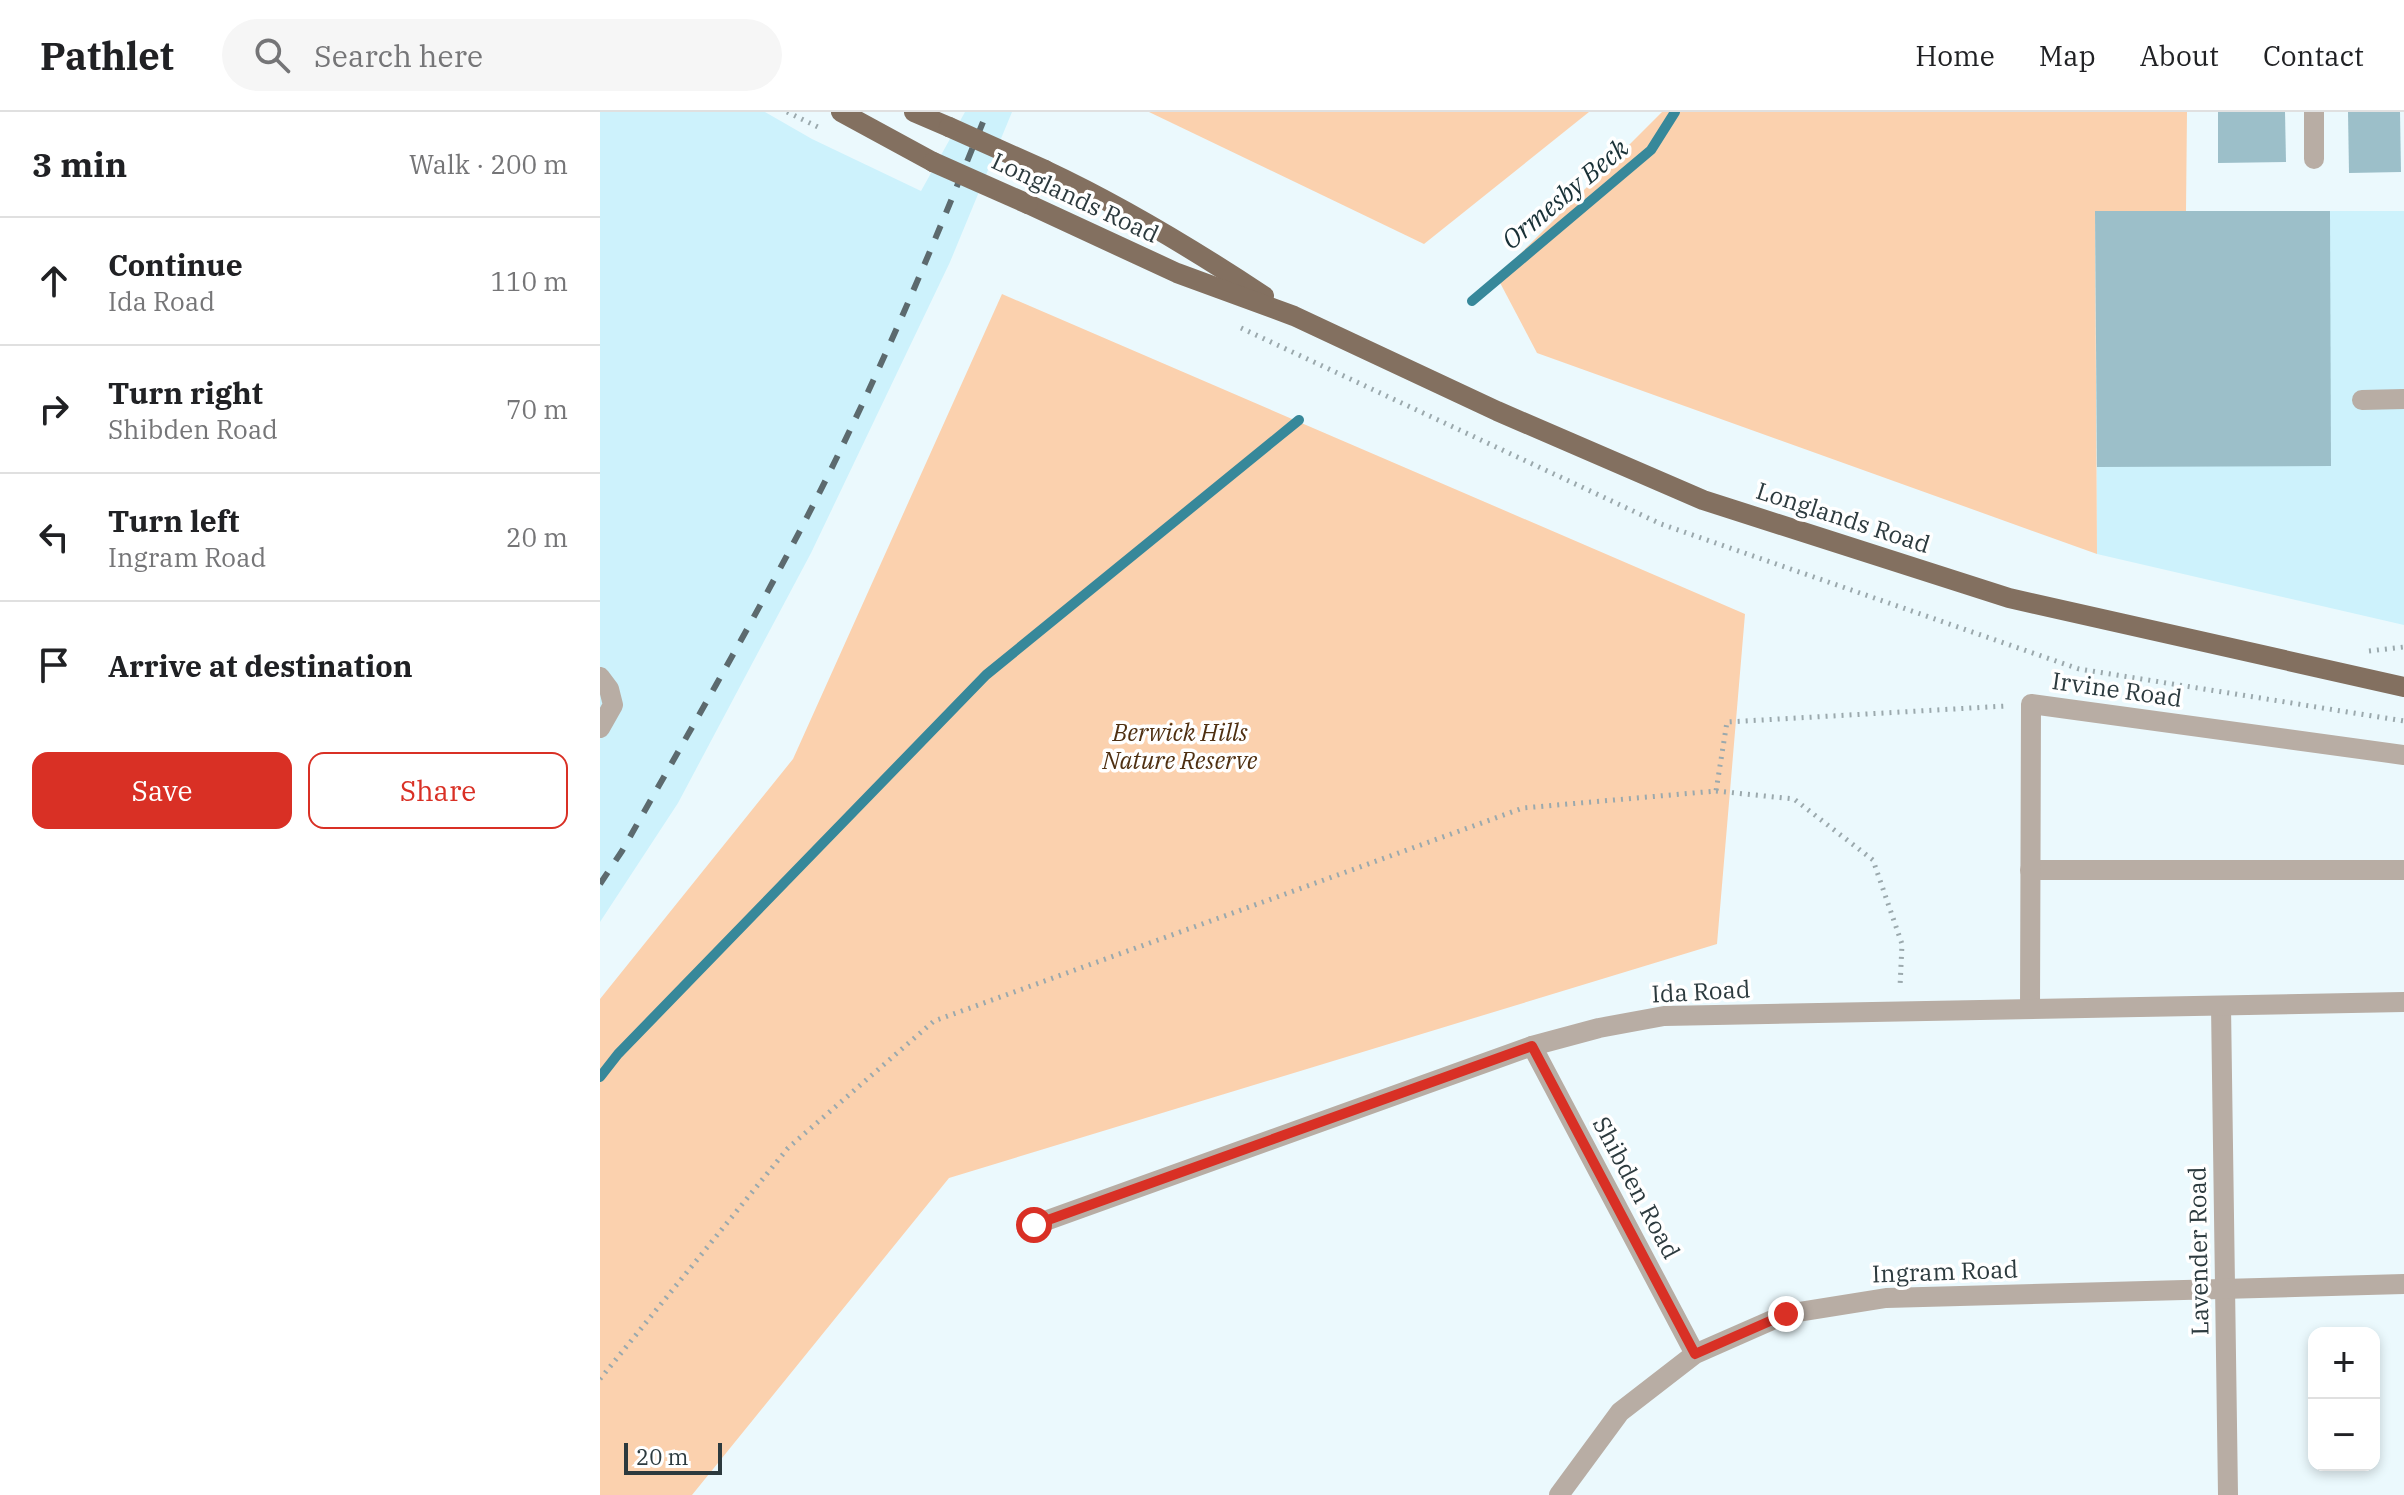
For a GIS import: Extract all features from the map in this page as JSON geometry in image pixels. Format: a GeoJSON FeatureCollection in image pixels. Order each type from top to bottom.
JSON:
{"type":"FeatureCollection","features":[{"type":"Feature","properties":{"kind":"main road","name":"Longlands Road"},"geometry":{"type":"LineString","coordinates":[[841,112],[933,162],[1177,273],[1294,316],[1497,411],[1703,500],[2009,598],[2404,687]]}},
{"type":"Feature","properties":{"kind":"main road","name":"Longlands Road"},"geometry":{"type":"LineString","coordinates":[[914,112],[1088,190],[1186,244],[1294,316]]}},
{"type":"Feature","properties":{"kind":"street"},"geometry":{"type":"LineString","coordinates":[[2314,112],[2314,159]]}},
{"type":"Feature","properties":{"kind":"street"},"geometry":{"type":"LineString","coordinates":[[2362,400],[2404,399]]}},
{"type":"Feature","properties":{"kind":"street"},"geometry":{"type":"LineString","coordinates":[[600,677],[609,689],[613,705],[600,728]]}},
{"type":"Feature","properties":{"kind":"street","name":"Irvine Road"},"geometry":{"type":"LineString","coordinates":[[2030,1009],[2031,704],[2404,755]]}},
{"type":"Feature","properties":{"kind":"street"},"geometry":{"type":"LineString","coordinates":[[2030,870],[2404,870]]}},
{"type":"Feature","properties":{"kind":"street","name":"Ida Road"},"geometry":{"type":"LineString","coordinates":[[1034,1225],[1532,1046],[1599,1028],[1664,1016],[2404,1002]]}},
{"type":"Feature","properties":{"kind":"street","name":"Lavender Road"},"geometry":{"type":"LineString","coordinates":[[2221,1006],[2228,1495]]}},
{"type":"Feature","properties":{"kind":"street","name":"Shibden Road"},"geometry":{"type":"LineString","coordinates":[[1532,1046],[1695,1354]]}},
{"type":"Feature","properties":{"kind":"street","name":"Ingram Road"},"geometry":{"type":"LineString","coordinates":[[1559,1495],[1620,1412],[1695,1354],[1786,1314],[1886,1298],[2404,1284]]}},
{"type":"Feature","properties":{"kind":"path"},"geometry":{"type":"LineString","coordinates":[[1716,791],[1727,722],[2031,704]]}},
{"type":"Feature","properties":{"kind":"path"},"geometry":{"type":"LineString","coordinates":[[2391,717],[2404,721]]}},
{"type":"Feature","properties":{"kind":"path"},"geometry":{"type":"LineString","coordinates":[[600,1379],[788,1148],[934,1021],[1523,808],[1716,791],[1794,799],[1873,860],[1902,944],[1899,1012]]}},
{"type":"Feature","properties":{"kind":"shaded area"},"geometry":{"type":"Polygon","coordinates":[[[600,112],[765,112],[812,139],[921,191],[965,112],[1012,112],[950,262],[811,553],[678,803],[600,922],[600,112]]]}},
{"type":"Feature","properties":{"kind":"shaded area"},"geometry":{"type":"Polygon","coordinates":[[[2095,211],[2404,211],[2404,625],[2097,554],[2095,211]]]}},
{"type":"Feature","properties":{"kind":"green space"},"geometry":{"type":"Polygon","coordinates":[[[1149,112],[1589,112],[1424,244],[1149,112]]]}},
{"type":"Feature","properties":{"kind":"green space"},"geometry":{"type":"Polygon","coordinates":[[[1662,112],[2187,112],[2186,211],[2095,212],[2097,554],[1537,353],[1497,277],[1662,112]]]}},
{"type":"Feature","properties":{"kind":"green space","name":"Berwick Hills Nature Reserve"},"geometry":{"type":"Polygon","coordinates":[[[1002,294],[1745,614],[1717,944],[949,1178],[692,1495],[600,1495],[600,999],[793,759],[1002,294]]]}},
{"type":"Feature","properties":{"kind":"building"},"geometry":{"type":"Polygon","coordinates":[[[2218,112],[2285,112],[2286,162],[2218,163],[2218,112]]]}},
{"type":"Feature","properties":{"kind":"building"},"geometry":{"type":"Polygon","coordinates":[[[2348,112],[2400,112],[2401,172],[2349,173],[2348,112]]]}},
{"type":"Feature","properties":{"kind":"building"},"geometry":{"type":"Polygon","coordinates":[[[2095,211],[2330,211],[2331,466],[2097,467],[2095,211]]]}},
{"type":"Feature","properties":{"kind":"waterway","name":"Ormesby Beck"},"geometry":{"type":"LineString","coordinates":[[1472,301],[1651,150],[1675,112]]}},
{"type":"Feature","properties":{"kind":"waterway"},"geometry":{"type":"LineString","coordinates":[[600,1077],[618,1054],[986,675],[1299,420]]}},
{"type":"Feature","properties":{"kind":"railway"},"geometry":{"type":"LineString","coordinates":[[600,884],[622,851],[740,642],[824,484],[904,312],[987,112]]}},
{"type":"Feature","properties":{"kind":"route"},"geometry":{"type":"LineString","coordinates":[[1034,1225],[1532,1046],[1695,1354],[1786,1314]]}}]}
